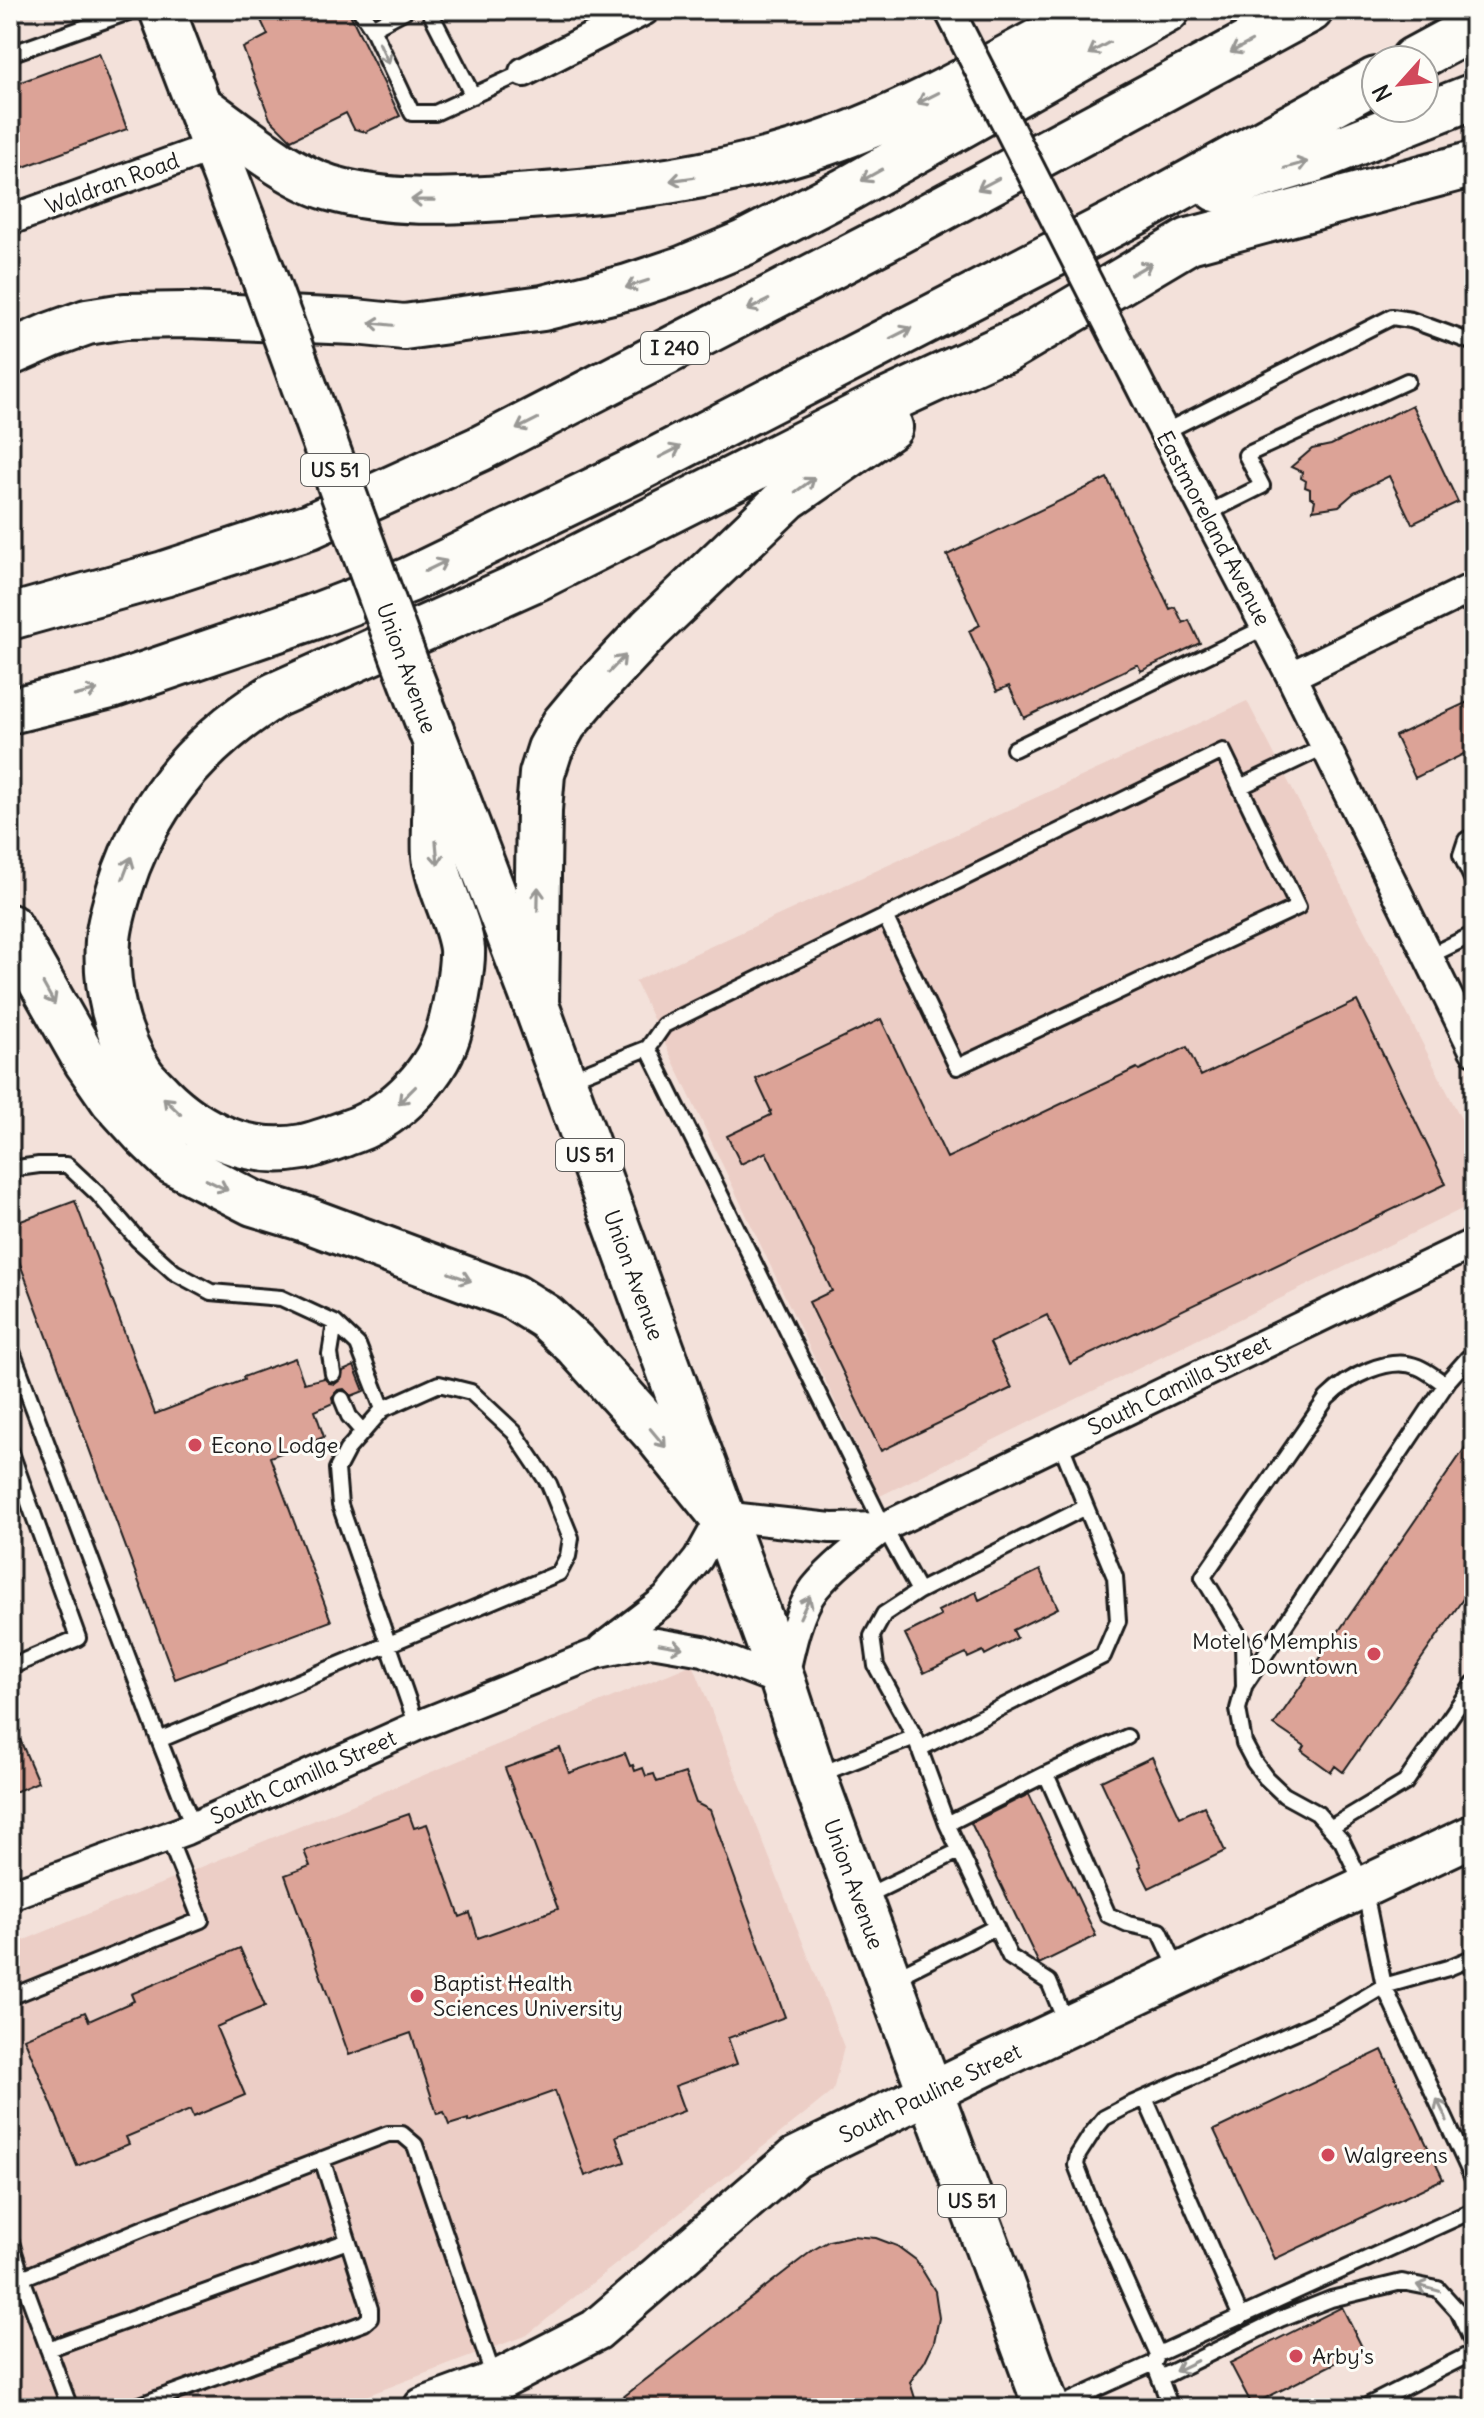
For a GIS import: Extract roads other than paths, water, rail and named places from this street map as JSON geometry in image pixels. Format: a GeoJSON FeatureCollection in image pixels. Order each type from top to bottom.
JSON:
{"type":"FeatureCollection","features":[{"type":"Feature","properties":{"kind":"main road","name":"Union Avenue"},"geometry":{"type":"LineString","coordinates":[[162,10],[262,271],[436,748],[536,1005],[783,1682],[814,1777],[1047,2408]]}},
{"type":"Feature","properties":{"kind":"main road"},"geometry":{"type":"LineString","coordinates":[[198,105],[301,177],[330,188],[382,199],[432,201],[586,192],[703,176],[775,159],[827,142],[894,115],[1097,10]]}},
{"type":"Feature","properties":{"kind":"main road"},"geometry":{"type":"LineString","coordinates":[[10,353],[87,322],[125,316],[204,315],[404,327],[543,308],[628,287],[744,243],[846,190],[1167,10]]}},
{"type":"Feature","properties":{"kind":"main road","name":"I 240"},"geometry":{"type":"LineString","coordinates":[[10,617],[164,574],[310,526],[479,449],[885,239],[1310,10]]}},
{"type":"Feature","properties":{"kind":"main road"},"geometry":{"type":"LineString","coordinates":[[1440,45],[1474,27]]}},
{"type":"Feature","properties":{"kind":"main road"},"geometry":{"type":"LineString","coordinates":[[10,711],[111,686],[313,617],[409,580],[636,470],[1140,210],[1360,89]]}},
{"type":"Feature","properties":{"kind":"main road"},"geometry":{"type":"LineString","coordinates":[[1140,210],[1310,161],[1474,96]]}},
{"type":"Feature","properties":{"kind":"main road"},"geometry":{"type":"LineString","coordinates":[[536,1005],[539,810],[542,774],[550,749],[564,724],[650,629],[787,498],[1028,336],[1189,241],[1474,164]]}},
{"type":"Feature","properties":{"kind":"main road"},"geometry":{"type":"LineString","coordinates":[[436,748],[435,858],[462,950],[450,1030],[434,1064],[390,1112],[363,1127],[302,1147],[240,1145],[196,1126],[180,1115],[141,1076],[113,1007],[108,940],[126,869],[142,832],[165,793],[218,737],[275,695],[537,578],[883,403],[1028,336]]}},
{"type":"Feature","properties":{"kind":"main road"},"geometry":{"type":"LineString","coordinates":[[10,927],[86,1061],[113,1100],[173,1162],[253,1203],[302,1218],[514,1297],[546,1317],[602,1373],[722,1516]]}},
{"type":"Feature","properties":{"kind":"main road","name":"South Pauline Street"},"geometry":{"type":"LineString","coordinates":[[424,2408],[500,2395],[596,2330],[795,2158],[1474,1835]]}},
{"type":"Feature","properties":{"kind":"street"},"geometry":{"type":"LineString","coordinates":[[524,72],[645,10]]}},
{"type":"Feature","properties":{"kind":"street","name":"Eastmoreland Avenue"},"geometry":{"type":"LineString","coordinates":[[949,10],[1291,676],[1474,1050]]}},
{"type":"Feature","properties":{"kind":"street","name":"Waldran Road"},"geometry":{"type":"LineString","coordinates":[[10,220],[215,146]]}},
{"type":"Feature","properties":{"kind":"street"},"geometry":{"type":"LineString","coordinates":[[1291,676],[1474,587]]}},
{"type":"Feature","properties":{"kind":"street","name":"South Camilla Street"},"geometry":{"type":"LineString","coordinates":[[10,1895],[181,1831],[417,1726],[595,1654],[651,1642],[703,1651],[783,1682],[794,1632],[814,1589],[884,1527],[1474,1243]]}},
{"type":"Feature","properties":{"kind":"street","name":"South Camilla Street"},"geometry":{"type":"LineString","coordinates":[[595,1654],[666,1599],[698,1559],[722,1516],[831,1528],[884,1527]]}},
{"type":"Feature","properties":{"kind":"lane"},"geometry":{"type":"LineString","coordinates":[[10,54],[134,10]]}},
{"type":"Feature","properties":{"kind":"lane"},"geometry":{"type":"LineString","coordinates":[[360,10],[372,28],[412,113],[435,113],[524,72]]}},
{"type":"Feature","properties":{"kind":"lane"},"geometry":{"type":"LineString","coordinates":[[372,28],[406,10]]}},
{"type":"Feature","properties":{"kind":"lane"},"geometry":{"type":"LineString","coordinates":[[429,10],[473,96]]}},
{"type":"Feature","properties":{"kind":"lane"},"geometry":{"type":"LineString","coordinates":[[1164,432],[1392,317],[1474,343]]}},
{"type":"Feature","properties":{"kind":"lane"},"geometry":{"type":"LineString","coordinates":[[1206,514],[1262,486],[1246,455],[1407,381]]}},
{"type":"Feature","properties":{"kind":"lane"},"geometry":{"type":"LineString","coordinates":[[1014,749],[1266,627]]}},
{"type":"Feature","properties":{"kind":"lane"},"geometry":{"type":"LineString","coordinates":[[1240,787],[1326,746]]}},
{"type":"Feature","properties":{"kind":"lane"},"geometry":{"type":"LineString","coordinates":[[563,1082],[648,1048],[664,1025],[885,916],[1223,751],[1298,907],[957,1067],[885,916]]}},
{"type":"Feature","properties":{"kind":"lane"},"geometry":{"type":"LineString","coordinates":[[1474,836],[1466,840],[1461,855],[1474,883]]}},
{"type":"Feature","properties":{"kind":"lane"},"geometry":{"type":"LineString","coordinates":[[1429,956],[1474,934]]}},
{"type":"Feature","properties":{"kind":"lane"},"geometry":{"type":"LineString","coordinates":[[648,1048],[884,1527],[919,1591]]}},
{"type":"Feature","properties":{"kind":"lane"},"geometry":{"type":"LineString","coordinates":[[10,1169],[67,1165],[98,1194],[137,1239],[174,1272],[211,1292],[281,1298],[335,1323],[358,1345],[383,1409]]}},
{"type":"Feature","properties":{"kind":"lane"},"geometry":{"type":"LineString","coordinates":[[333,1374],[330,1354],[335,1323]]}},
{"type":"Feature","properties":{"kind":"lane"},"geometry":{"type":"LineString","coordinates":[[10,1346],[159,1740],[201,1920],[10,1997]]}},
{"type":"Feature","properties":{"kind":"lane"},"geometry":{"type":"LineString","coordinates":[[1244,1687],[1448,1381],[1474,1355]]}},
{"type":"Feature","properties":{"kind":"lane"},"geometry":{"type":"LineString","coordinates":[[1448,1381],[1445,1384],[1418,1367],[1390,1363],[1340,1384],[1327,1398],[1203,1577],[1243,1643],[1244,1687],[1238,1709],[1244,1743],[1266,1778],[1284,1795],[1317,1813],[1342,1841],[1364,1887],[1384,1986],[1474,2181]]}},
{"type":"Feature","properties":{"kind":"lane"},"geometry":{"type":"LineString","coordinates":[[159,1740],[387,1645],[559,1573],[568,1556],[571,1538],[549,1484],[514,1432],[471,1392],[439,1384],[383,1409],[347,1450],[337,1469],[340,1505],[387,1645],[417,1726]]}},
{"type":"Feature","properties":{"kind":"lane"},"geometry":{"type":"LineString","coordinates":[[342,1399],[349,1416],[363,1432]]}},
{"type":"Feature","properties":{"kind":"lane"},"geometry":{"type":"LineString","coordinates":[[814,1777],[917,1743],[1103,1656],[1118,1621],[1115,1577],[1060,1442]]}},
{"type":"Feature","properties":{"kind":"lane"},"geometry":{"type":"LineString","coordinates":[[10,1450],[78,1638],[10,1667]]}},
{"type":"Feature","properties":{"kind":"lane"},"geometry":{"type":"LineString","coordinates":[[1068,2027],[1049,1982],[1010,1957],[947,1824],[917,1743],[876,1666],[872,1636],[884,1614],[919,1591],[1086,1507]]}},
{"type":"Feature","properties":{"kind":"lane"},"geometry":{"type":"LineString","coordinates":[[1330,1828],[1405,1783],[1474,1683]]}},
{"type":"Feature","properties":{"kind":"lane"},"geometry":{"type":"LineString","coordinates":[[947,1824],[1127,1737]]}},
{"type":"Feature","properties":{"kind":"lane"},"geometry":{"type":"LineString","coordinates":[[1046,1774],[1108,1915],[1128,1924],[1160,1931],[1180,1974]]}},
{"type":"Feature","properties":{"kind":"lane"},"geometry":{"type":"LineString","coordinates":[[860,1899],[959,1851]]}},
{"type":"Feature","properties":{"kind":"lane"},"geometry":{"type":"LineString","coordinates":[[890,1980],[996,1927]]}},
{"type":"Feature","properties":{"kind":"lane"},"geometry":{"type":"LineString","coordinates":[[1171,2408],[1156,2358],[1076,2165],[1078,2155],[1092,2133],[1104,2118],[1340,2012],[1384,1986],[1448,1968],[1474,1957]]}},
{"type":"Feature","properties":{"kind":"lane"},"geometry":{"type":"LineString","coordinates":[[1145,2098],[1241,2317]]}},
{"type":"Feature","properties":{"kind":"lane"},"geometry":{"type":"LineString","coordinates":[[22,2278],[322,2159],[388,2134],[402,2134],[415,2145],[500,2395]]}},
{"type":"Feature","properties":{"kind":"lane"},"geometry":{"type":"LineString","coordinates":[[132,2408],[364,2323],[370,2318],[370,2309],[322,2159]]}},
{"type":"Feature","properties":{"kind":"lane"},"geometry":{"type":"LineString","coordinates":[[1054,2408],[1241,2317],[1474,2210]]}},
{"type":"Feature","properties":{"kind":"lane"},"geometry":{"type":"LineString","coordinates":[[10,2239],[70,2408]]}},
{"type":"Feature","properties":{"kind":"lane"},"geometry":{"type":"LineString","coordinates":[[48,2349],[348,2241]]}},
{"type":"Feature","properties":{"kind":"lane"},"geometry":{"type":"LineString","coordinates":[[1160,2378],[1280,2319],[1331,2299],[1402,2282],[1438,2289],[1458,2311],[1474,2349],[1363,2408]]}},
{"type":"Feature","properties":{"kind":"place","name":"Econo Lodge"},"geometry":{"type":"Point","coordinates":[195,1445]}},
{"type":"Feature","properties":{"kind":"place","name":"Motel 6 Memphis Downtown"},"geometry":{"type":"Point","coordinates":[1374,1654]}},
{"type":"Feature","properties":{"kind":"place","name":"Baptist Health Sciences University"},"geometry":{"type":"Point","coordinates":[417,1996]}},
{"type":"Feature","properties":{"kind":"place","name":"Walgreens"},"geometry":{"type":"Point","coordinates":[1328,2155]}},
{"type":"Feature","properties":{"kind":"place","name":"Arby's"},"geometry":{"type":"Point","coordinates":[1296,2356]}}]}
